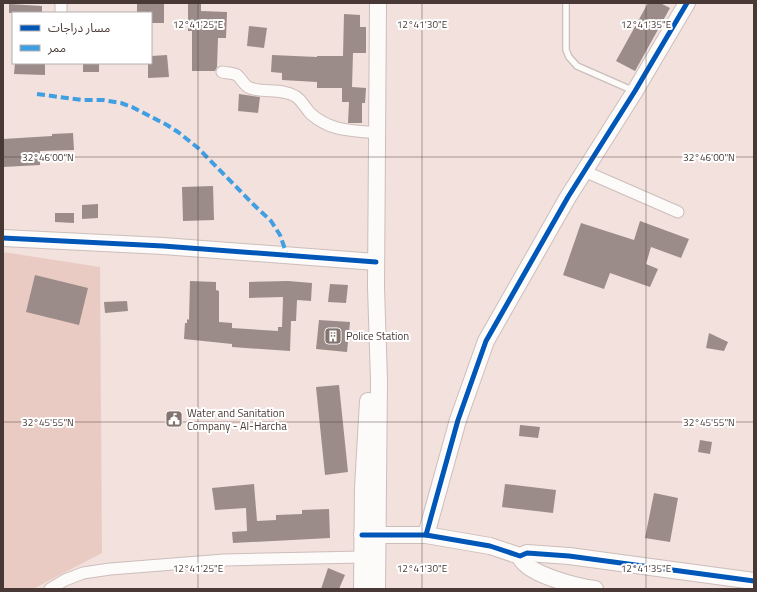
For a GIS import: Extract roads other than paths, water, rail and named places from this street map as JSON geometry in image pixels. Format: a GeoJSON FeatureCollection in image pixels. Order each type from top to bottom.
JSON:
{"type":"FeatureCollection","features":[{"type":"Feature","properties":{"kind":"street"},"geometry":{"type":"LineString","coordinates":[[377,589],[369,535],[379,368],[376,287],[378,3]]}},
{"type":"Feature","properties":{"kind":"street"},"geometry":{"type":"LineString","coordinates":[[426,535],[458,420],[486,341],[568,197],[687,3]]}},
{"type":"Feature","properties":{"kind":"street"},"geometry":{"type":"LineString","coordinates":[[222,72],[238,76],[244,84],[250,88],[288,93],[295,96],[300,100],[307,111],[325,124],[349,130],[377,133]]}},
{"type":"Feature","properties":{"kind":"street"},"geometry":{"type":"LineString","coordinates":[[584,171],[678,212]]}},
{"type":"Feature","properties":{"kind":"street"},"geometry":{"type":"LineString","coordinates":[[3,238],[163,246],[376,262]]}},
{"type":"Feature","properties":{"kind":"street"},"geometry":{"type":"LineString","coordinates":[[369,535],[426,535],[490,546],[520,556],[527,553],[569,556],[754,581]]}},
{"type":"Feature","properties":{"kind":"street"},"geometry":{"type":"LineString","coordinates":[[362,589],[362,557],[369,535]]}},
{"type":"Feature","properties":{"kind":"street"},"geometry":{"type":"LineString","coordinates":[[520,556],[523,562],[547,576],[568,584],[595,589]]}},
{"type":"Feature","properties":{"kind":"street"},"geometry":{"type":"LineString","coordinates":[[50,589],[65,580],[83,573],[110,569],[224,560],[362,557]]}},
{"type":"Feature","properties":{"kind":"lane"},"geometry":{"type":"LineString","coordinates":[[566,3],[566,50],[572,61],[577,66],[634,91]]}},
{"type":"Feature","properties":{"kind":"place","name":"Police Station"},"geometry":{"type":"Point","coordinates":[333,336]}},
{"type":"Feature","properties":{"kind":"place","name":"Water and Sanitation Company - Al-Harcha"},"geometry":{"type":"Point","coordinates":[174,419]}}]}
